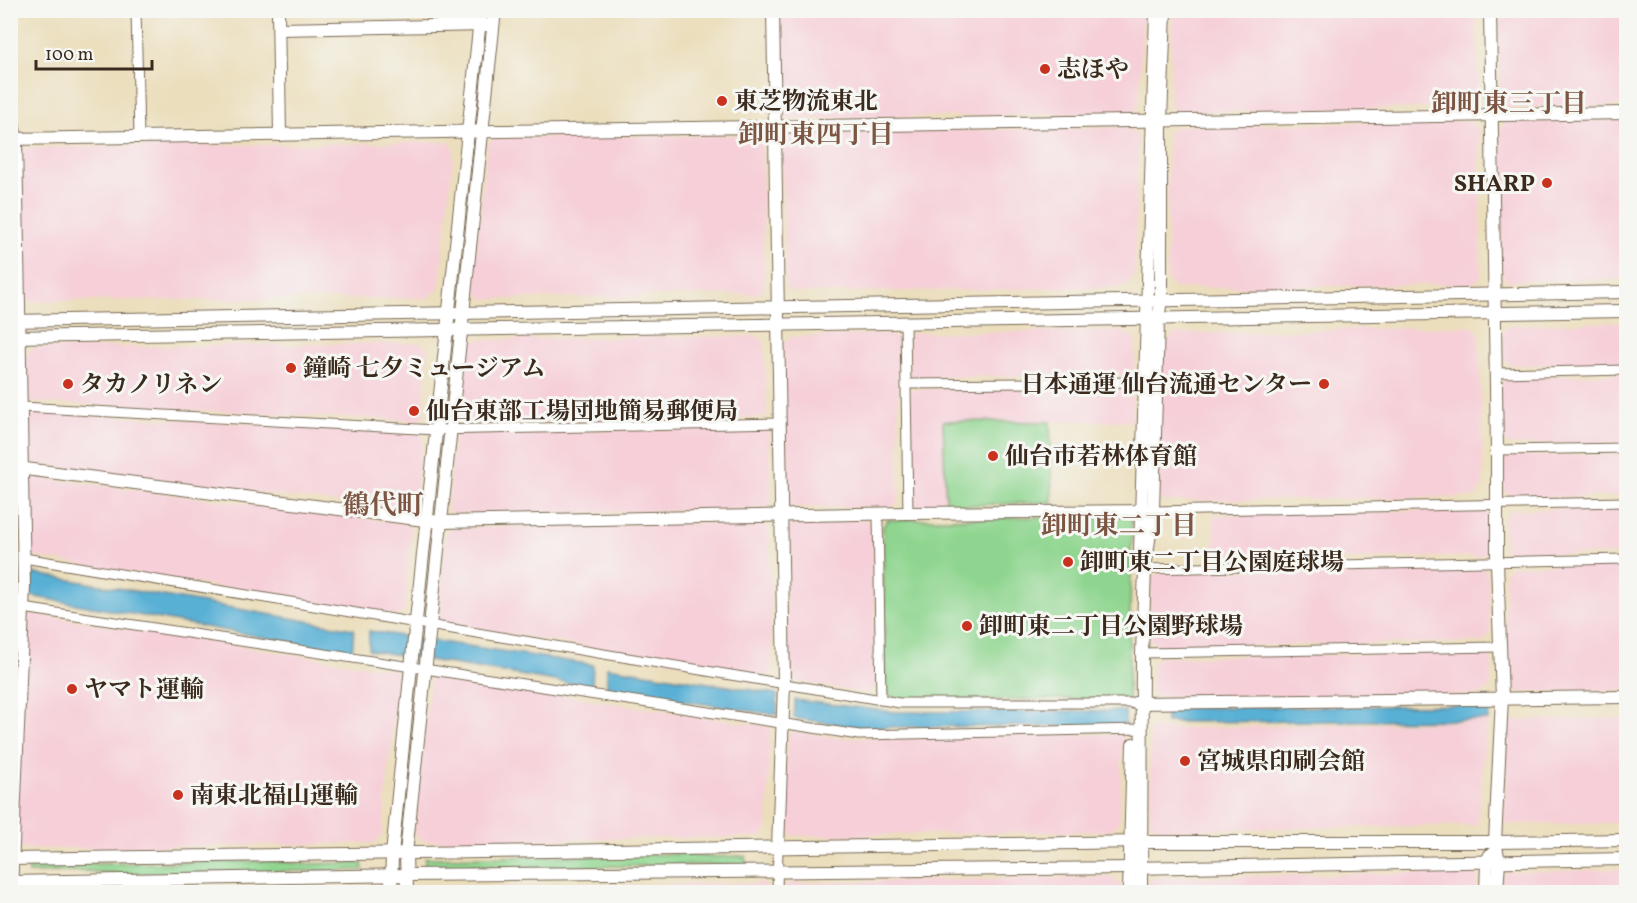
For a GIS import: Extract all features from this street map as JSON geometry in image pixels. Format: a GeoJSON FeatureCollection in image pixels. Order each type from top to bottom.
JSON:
{"type":"FeatureCollection","features":[{"type":"Feature","properties":{"kind":"street"},"geometry":{"type":"LineString","coordinates":[[136,10],[139,137]]}},
{"type":"Feature","properties":{"kind":"street"},"geometry":{"type":"LineString","coordinates":[[278,10],[280,135]]}},
{"type":"Feature","properties":{"kind":"street"},"geometry":{"type":"LineString","coordinates":[[391,892],[392,854],[481,10]]}},
{"type":"Feature","properties":{"kind":"street"},"geometry":{"type":"LineString","coordinates":[[407,892],[406,853],[495,10]]}},
{"type":"Feature","properties":{"kind":"street"},"geometry":{"type":"LineString","coordinates":[[773,10],[784,684],[777,892]]}},
{"type":"Feature","properties":{"kind":"street"},"geometry":{"type":"LineString","coordinates":[[1141,892],[1136,867],[1137,730],[1147,511],[1144,382],[1155,300],[1156,10]]}},
{"type":"Feature","properties":{"kind":"street"},"geometry":{"type":"LineString","coordinates":[[1157,121],[1165,10]]}},
{"type":"Feature","properties":{"kind":"street"},"geometry":{"type":"LineString","coordinates":[[1486,892],[1496,842],[1502,698],[1497,562],[1490,10]]}},
{"type":"Feature","properties":{"kind":"street"},"geometry":{"type":"LineString","coordinates":[[279,29],[494,25]]}},
{"type":"Feature","properties":{"kind":"street"},"geometry":{"type":"LineString","coordinates":[[10,106],[13,139],[15,337],[21,407],[16,468],[24,558],[17,607],[11,892]]}},
{"type":"Feature","properties":{"kind":"street"},"geometry":{"type":"LineString","coordinates":[[13,139],[1626,113]]}},
{"type":"Feature","properties":{"kind":"street"},"geometry":{"type":"LineString","coordinates":[[15,321],[463,311],[1626,292]]}},
{"type":"Feature","properties":{"kind":"street"},"geometry":{"type":"LineString","coordinates":[[15,337],[447,332],[1626,311]]}},
{"type":"Feature","properties":{"kind":"street"},"geometry":{"type":"LineString","coordinates":[[1138,703],[1142,653],[1153,320]]}},
{"type":"Feature","properties":{"kind":"street"},"geometry":{"type":"LineString","coordinates":[[905,323],[908,513]]}},
{"type":"Feature","properties":{"kind":"street"},"geometry":{"type":"LineString","coordinates":[[1495,373],[1626,370]]}},
{"type":"Feature","properties":{"kind":"street"},"geometry":{"type":"LineString","coordinates":[[907,384],[1144,382]]}},
{"type":"Feature","properties":{"kind":"street"},"geometry":{"type":"LineString","coordinates":[[21,407],[436,430],[779,423]]}},
{"type":"Feature","properties":{"kind":"street"},"geometry":{"type":"LineString","coordinates":[[1497,450],[1626,448]]}},
{"type":"Feature","properties":{"kind":"street"},"geometry":{"type":"LineString","coordinates":[[16,468],[440,522],[1626,502]]}},
{"type":"Feature","properties":{"kind":"street"},"geometry":{"type":"LineString","coordinates":[[878,514],[881,700]]}},
{"type":"Feature","properties":{"kind":"street"},"geometry":{"type":"LineString","coordinates":[[24,558],[416,623],[429,629],[900,704],[1626,697]]}},
{"type":"Feature","properties":{"kind":"street"},"geometry":{"type":"LineString","coordinates":[[1145,568],[1626,559]]}},
{"type":"Feature","properties":{"kind":"street"},"geometry":{"type":"LineString","coordinates":[[17,607],[859,735],[1137,730]]}},
{"type":"Feature","properties":{"kind":"street"},"geometry":{"type":"LineString","coordinates":[[1142,653],[1499,647]]}},
{"type":"Feature","properties":{"kind":"street"},"geometry":{"type":"LineString","coordinates":[[11,859],[1136,842],[1626,840]]}},
{"type":"Feature","properties":{"kind":"street"},"geometry":{"type":"LineString","coordinates":[[11,882],[1626,859]]}},
{"type":"Feature","properties":{"kind":"street"},"geometry":{"type":"LineString","coordinates":[[1493,861],[1497,892]]}},
{"type":"Feature","properties":{"kind":"street"},"geometry":{"type":"LineString","coordinates":[[1129,892],[1136,867]]}},
{"type":"Feature","properties":{"kind":"shaded area"},"geometry":{"type":"Polygon","coordinates":[[[779,11],[1143,11],[1139,105],[1133,113],[786,119],[781,114],[779,11]]]}},
{"type":"Feature","properties":{"kind":"shaded area"},"geometry":{"type":"Polygon","coordinates":[[[1172,11],[1476,11],[1479,100],[1472,107],[1175,112],[1170,104],[1172,11]]]}},
{"type":"Feature","properties":{"kind":"shaded area"},"geometry":{"type":"Polygon","coordinates":[[[1498,11],[1626,11],[1626,106],[1506,108],[1500,102],[1498,11]]]}},
{"type":"Feature","properties":{"kind":"shaded area"},"geometry":{"type":"Polygon","coordinates":[[[1626,120],[1626,279],[1507,281],[1502,275],[1500,131],[1505,122],[1626,120]]]}},
{"type":"Feature","properties":{"kind":"shaded area"},"geometry":{"type":"Polygon","coordinates":[[[1469,121],[1479,130],[1481,277],[1472,284],[1174,288],[1167,280],[1168,134],[1175,126],[1469,121]]]}},
{"type":"Feature","properties":{"kind":"shaded area"},"geometry":{"type":"Polygon","coordinates":[[[1127,127],[1138,138],[1134,277],[1124,287],[796,293],[786,288],[781,141],[787,134],[1127,127]]]}},
{"type":"Feature","properties":{"kind":"shaded area"},"geometry":{"type":"Polygon","coordinates":[[[756,135],[762,143],[764,288],[757,294],[486,299],[472,290],[487,144],[495,138],[756,135]]]}},
{"type":"Feature","properties":{"kind":"shaded area"},"geometry":{"type":"Polygon","coordinates":[[[449,142],[454,148],[439,289],[428,298],[29,301],[23,294],[20,151],[24,148],[449,142]]]}},
{"type":"Feature","properties":{"kind":"shaded area"},"geometry":{"type":"Polygon","coordinates":[[[1626,322],[1626,363],[1511,365],[1504,360],[1502,332],[1511,325],[1626,322]]]}},
{"type":"Feature","properties":{"kind":"shaded area"},"geometry":{"type":"Polygon","coordinates":[[[1472,326],[1479,333],[1483,485],[1475,497],[1163,501],[1157,495],[1161,349],[1175,334],[1472,326]]]}},
{"type":"Feature","properties":{"kind":"shaded area"},"geometry":{"type":"Polygon","coordinates":[[[1122,331],[1135,339],[1135,367],[1128,375],[915,377],[909,374],[908,339],[912,333],[1122,331]]]}},
{"type":"Feature","properties":{"kind":"shaded area"},"geometry":{"type":"Polygon","coordinates":[[[889,334],[898,339],[899,500],[892,508],[792,507],[785,501],[783,344],[791,337],[889,334]]]}},
{"type":"Feature","properties":{"kind":"shaded area"},"geometry":{"type":"Polygon","coordinates":[[[757,336],[764,340],[767,417],[462,424],[457,418],[465,350],[476,340],[757,336]]]}},
{"type":"Feature","properties":{"kind":"shaded area"},"geometry":{"type":"Polygon","coordinates":[[[421,343],[428,349],[423,416],[420,421],[27,402],[24,398],[23,358],[33,348],[421,343]]]}},
{"type":"Feature","properties":{"kind":"shaded area"},"geometry":{"type":"Polygon","coordinates":[[[1626,374],[1626,443],[1509,445],[1501,439],[1501,383],[1509,377],[1626,374]]]}},
{"type":"Feature","properties":{"kind":"shaded area"},"geometry":{"type":"Polygon","coordinates":[[[1127,385],[1132,387],[1133,421],[943,421],[946,506],[913,507],[909,502],[908,394],[913,389],[1127,385]]]}},
{"type":"Feature","properties":{"kind":"shaded area"},"geometry":{"type":"Polygon","coordinates":[[[32,412],[419,433],[423,437],[414,508],[410,512],[34,464],[25,455],[25,420],[32,412]]]}},
{"type":"Feature","properties":{"kind":"shaded area"},"geometry":{"type":"Polygon","coordinates":[[[763,428],[769,431],[771,502],[765,509],[452,514],[447,509],[454,437],[459,433],[763,428]]]}},
{"type":"Feature","properties":{"kind":"shaded area"},"geometry":{"type":"Polygon","coordinates":[[[1626,454],[1626,496],[1512,498],[1504,491],[1503,460],[1511,456],[1626,454]]]}},
{"type":"Feature","properties":{"kind":"shaded area"},"geometry":{"type":"Polygon","coordinates":[[[32,477],[408,524],[411,530],[404,612],[397,616],[35,557],[26,547],[25,484],[32,477]]]}},
{"type":"Feature","properties":{"kind":"shaded area"},"geometry":{"type":"Polygon","coordinates":[[[1626,508],[1626,554],[1511,555],[1505,550],[1504,519],[1510,510],[1626,508]]]}},
{"type":"Feature","properties":{"kind":"shaded area"},"geometry":{"type":"Polygon","coordinates":[[[1481,509],[1487,514],[1488,551],[1481,556],[1215,562],[1214,515],[1481,509]]]}},
{"type":"Feature","properties":{"kind":"shaded area"},"geometry":{"type":"Polygon","coordinates":[[[865,520],[874,527],[876,685],[867,693],[794,681],[788,674],[785,529],[791,522],[865,520]]]}},
{"type":"Feature","properties":{"kind":"shaded area"},"geometry":{"type":"Polygon","coordinates":[[[759,522],[769,528],[772,669],[765,676],[442,623],[438,616],[445,536],[451,528],[759,522]]]}},
{"type":"Feature","properties":{"kind":"shaded area"},"geometry":{"type":"Polygon","coordinates":[[[1626,563],[1626,690],[1514,692],[1507,686],[1505,572],[1511,566],[1626,563]]]}},
{"type":"Feature","properties":{"kind":"shaded area"},"geometry":{"type":"Polygon","coordinates":[[[1481,567],[1488,572],[1490,633],[1484,642],[1161,647],[1150,639],[1151,579],[1161,572],[1481,567]]]}},
{"type":"Feature","properties":{"kind":"shaded area"},"geometry":{"type":"Polygon","coordinates":[[[27,613],[394,670],[398,675],[382,835],[375,843],[24,849],[14,842],[27,613]]]}},
{"type":"Feature","properties":{"kind":"shaded area"},"geometry":{"type":"Polygon","coordinates":[[[1485,653],[1492,660],[1491,686],[1481,695],[1156,697],[1151,691],[1153,664],[1160,657],[1485,653]]]}},
{"type":"Feature","properties":{"kind":"shaded area"},"geometry":{"type":"Polygon","coordinates":[[[433,676],[770,727],[767,829],[761,837],[421,841],[414,833],[430,680],[433,676]]]}},
{"type":"Feature","properties":{"kind":"shaded area"},"geometry":{"type":"Polygon","coordinates":[[[1626,718],[1626,823],[1504,824],[1508,721],[1626,718]]]}},
{"type":"Feature","properties":{"kind":"shaded area"},"geometry":{"type":"Polygon","coordinates":[[[1487,721],[1477,825],[1158,830],[1150,821],[1150,729],[1487,721]]]}},
{"type":"Feature","properties":{"kind":"shaded area"},"geometry":{"type":"Polygon","coordinates":[[[791,731],[841,738],[1123,734],[1119,822],[1111,831],[794,836],[783,827],[787,738],[791,731]]]}},
{"type":"Feature","properties":{"kind":"shaded area"},"geometry":{"type":"Polygon","coordinates":[[[1626,869],[1626,892],[1502,892],[1502,878],[1506,872],[1626,869]]]}},
{"type":"Feature","properties":{"kind":"shaded area"},"geometry":{"type":"Polygon","coordinates":[[[1473,872],[1477,877],[1477,892],[1145,892],[1145,886],[1154,878],[1473,872]]]}},
{"type":"Feature","properties":{"kind":"shaded area"},"geometry":{"type":"Polygon","coordinates":[[[1112,877],[1122,887],[1122,892],[781,892],[781,888],[789,883],[1112,877]]]}},
{"type":"Feature","properties":{"kind":"shaded area"},"geometry":{"type":"Polygon","coordinates":[[[761,883],[767,886],[767,892],[458,892],[458,888],[761,883]]]}},
{"type":"Feature","properties":{"kind":"shaded area"},"geometry":{"type":"Polygon","coordinates":[[[373,887],[378,892],[75,892],[373,887]]]}},
{"type":"Feature","properties":{"kind":"green space"},"geometry":{"type":"Polygon","coordinates":[[[943,421],[1050,422],[1052,502],[946,506],[943,421]]]}},
{"type":"Feature","properties":{"kind":"green space"},"geometry":{"type":"Polygon","coordinates":[[[1128,515],[1132,522],[1128,699],[901,700],[891,696],[885,687],[883,527],[887,520],[1128,515]]]}},
{"type":"Feature","properties":{"kind":"green space"},"geometry":{"type":"Polygon","coordinates":[[[679,854],[707,857],[745,856],[746,864],[516,868],[483,865],[425,866],[425,858],[679,854]]]}},
{"type":"Feature","properties":{"kind":"green space"},"geometry":{"type":"Polygon","coordinates":[[[271,861],[303,864],[362,863],[363,870],[122,874],[87,871],[29,873],[29,865],[271,861]]]}},
{"type":"Feature","properties":{"kind":"water"},"geometry":{"type":"Polygon","coordinates":[[[31,573],[354,629],[352,653],[30,596],[31,573]]]}},
{"type":"Feature","properties":{"kind":"water"},"geometry":{"type":"Polygon","coordinates":[[[369,631],[593,665],[592,687],[369,650],[369,631]]]}},
{"type":"Feature","properties":{"kind":"water"},"geometry":{"type":"Polygon","coordinates":[[[607,667],[777,694],[777,715],[607,689],[607,667]]]}},
{"type":"Feature","properties":{"kind":"water"},"geometry":{"type":"Polygon","coordinates":[[[795,700],[896,712],[1125,711],[1125,726],[857,727],[794,718],[795,700]]]}},
{"type":"Feature","properties":{"kind":"water"},"geometry":{"type":"Polygon","coordinates":[[[1490,705],[1488,720],[1166,722],[1165,708],[1490,705]]]}},
{"type":"Feature","properties":{"kind":"place","name":"志ほや"},"geometry":{"type":"Point","coordinates":[1045,69]}},
{"type":"Feature","properties":{"kind":"place","name":"東芝物流東北"},"geometry":{"type":"Point","coordinates":[722,101]}},
{"type":"Feature","properties":{"kind":"place","name":"SHARP"},"geometry":{"type":"Point","coordinates":[1547,183]}},
{"type":"Feature","properties":{"kind":"place","name":"鐘崎 七夕ミュージアム"},"geometry":{"type":"Point","coordinates":[291,368]}},
{"type":"Feature","properties":{"kind":"place","name":"タカノリネン"},"geometry":{"type":"Point","coordinates":[68,384]}},
{"type":"Feature","properties":{"kind":"place","name":"日本通運 仙台流通センター"},"geometry":{"type":"Point","coordinates":[1324,384]}},
{"type":"Feature","properties":{"kind":"place","name":"仙台東部工場団地簡易郵便局"},"geometry":{"type":"Point","coordinates":[414,411]}},
{"type":"Feature","properties":{"kind":"place","name":"仙台市若林体育館"},"geometry":{"type":"Point","coordinates":[993,456]}},
{"type":"Feature","properties":{"kind":"place","name":"卸町東二丁目公園庭球場"},"geometry":{"type":"Point","coordinates":[1068,562]}},
{"type":"Feature","properties":{"kind":"place","name":"卸町東二丁目公園野球場"},"geometry":{"type":"Point","coordinates":[967,626]}},
{"type":"Feature","properties":{"kind":"place","name":"ヤマト運輸"},"geometry":{"type":"Point","coordinates":[72,689]}},
{"type":"Feature","properties":{"kind":"place","name":"宮城県印刷会館"},"geometry":{"type":"Point","coordinates":[1185,761]}},
{"type":"Feature","properties":{"kind":"place","name":"南東北福山運輸"},"geometry":{"type":"Point","coordinates":[178,795]}},
{"type":"Feature","properties":{"kind":"district","name":"卸町東三丁目"},"geometry":{"type":"Point","coordinates":[1509,103]}},
{"type":"Feature","properties":{"kind":"district","name":"卸町東四丁目"},"geometry":{"type":"Point","coordinates":[816,134]}},
{"type":"Feature","properties":{"kind":"district","name":"鶴代町"},"geometry":{"type":"Point","coordinates":[383,505]}},
{"type":"Feature","properties":{"kind":"district","name":"卸町東二丁目"},"geometry":{"type":"Point","coordinates":[1119,525]}}]}
